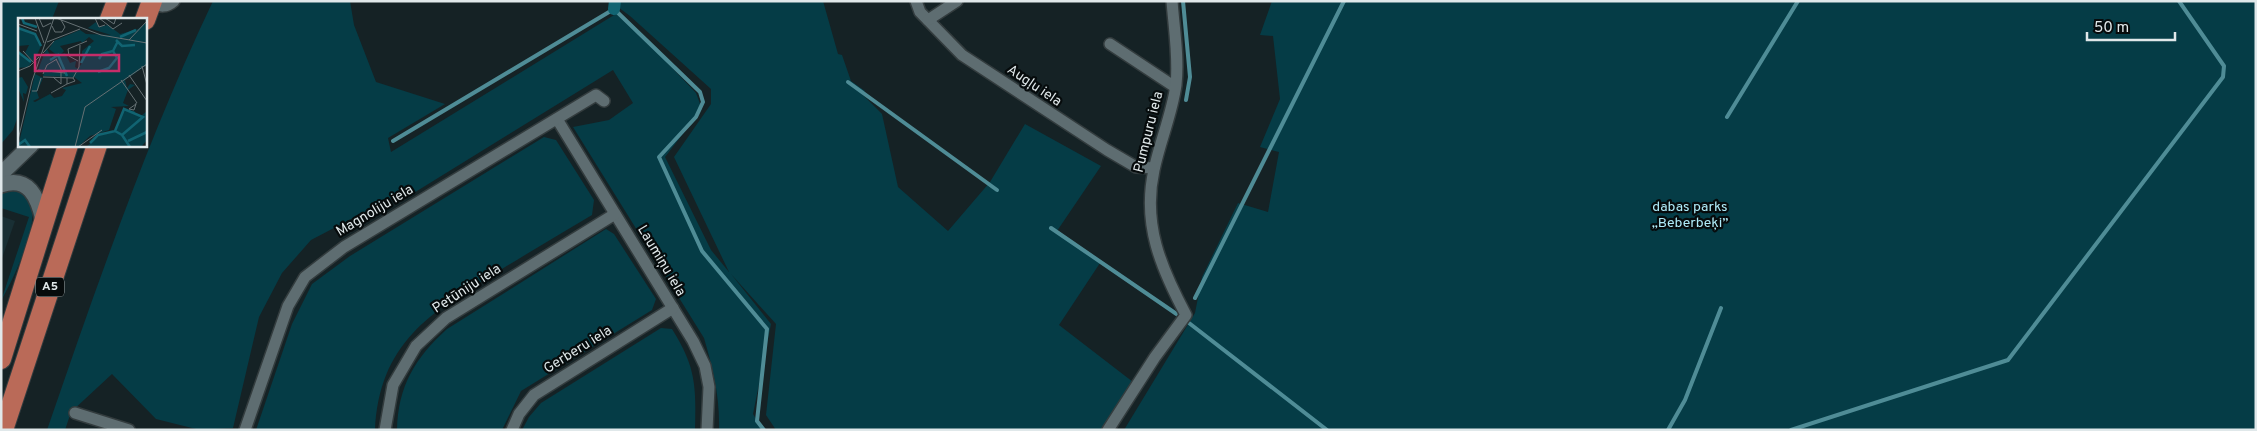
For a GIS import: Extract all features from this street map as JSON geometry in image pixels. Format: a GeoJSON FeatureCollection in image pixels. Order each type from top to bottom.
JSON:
{"type":"FeatureCollection","features":[{"type":"Feature","properties":{"kind":"highway"},"geometry":{"type":"LineString","coordinates":[[110,18],[117,1]]}},
{"type":"Feature","properties":{"kind":"highway","name":"A5"},"geometry":{"type":"LineString","coordinates":[[1,359],[68,146]]}},
{"type":"Feature","properties":{"kind":"highway","name":"A5"},"geometry":{"type":"LineString","coordinates":[[3,430],[98,146]]}},
{"type":"Feature","properties":{"kind":"main road"},"geometry":{"type":"LineString","coordinates":[[1,174],[30,146]]}},
{"type":"Feature","properties":{"kind":"main road"},"geometry":{"type":"LineString","coordinates":[[1,185],[12,182],[27,188],[38,199],[43,220]]}},
{"type":"Feature","properties":{"kind":"street"},"geometry":{"type":"LineString","coordinates":[[149,8],[168,6],[174,1]]}},
{"type":"Feature","properties":{"kind":"street","name":"Augļu iela"},"geometry":{"type":"LineString","coordinates":[[916,1],[920,12],[962,55],[1076,132],[1136,167],[1154,168]]}},
{"type":"Feature","properties":{"kind":"street"},"geometry":{"type":"LineString","coordinates":[[928,20],[957,1]]}},
{"type":"Feature","properties":{"kind":"street","name":"Pumpuru iela"},"geometry":{"type":"LineString","coordinates":[[1108,430],[1155,357],[1186,315],[1161,266],[1153,239],[1151,221],[1154,168],[1163,143],[1177,72],[1172,1]]}},
{"type":"Feature","properties":{"kind":"street"},"geometry":{"type":"LineString","coordinates":[[1110,44],[1175,87]]}},
{"type":"Feature","properties":{"kind":"street","name":"Magnoliju iela"},"geometry":{"type":"LineString","coordinates":[[245,430],[288,306],[305,278],[344,247],[557,118],[596,95],[604,101]]}},
{"type":"Feature","properties":{"kind":"street","name":"Laumiņu iela"},"geometry":{"type":"LineString","coordinates":[[557,118],[693,341],[705,366],[708,387],[707,430]]}},
{"type":"Feature","properties":{"kind":"street","name":"Petūniju iela"},"geometry":{"type":"LineString","coordinates":[[385,430],[394,385],[416,346],[446,318],[615,214]]}},
{"type":"Feature","properties":{"kind":"street","name":"Gerberu iela"},"geometry":{"type":"LineString","coordinates":[[512,430],[519,414],[534,395],[673,308]]}},
{"type":"Feature","properties":{"kind":"street"},"geometry":{"type":"LineString","coordinates":[[75,413],[129,430]]}},
{"type":"Feature","properties":{"kind":"shaded area"},"geometry":{"type":"Polygon","coordinates":[[[1,216],[15,221],[1,261],[1,216]]]}},
{"type":"Feature","properties":{"kind":"green space"},"geometry":{"type":"Polygon","coordinates":[[[1,1],[59,1],[52,18],[18,18],[18,116],[13,130],[1,144],[1,1]]]}},
{"type":"Feature","properties":{"kind":"green space"},"geometry":{"type":"Polygon","coordinates":[[[213,1],[350,1],[354,25],[376,82],[445,104],[388,138],[391,152],[619,12],[696,93],[702,109],[665,157],[711,250],[729,272],[674,157],[711,104],[711,89],[630,16],[610,1],[823,1],[838,54],[842,55],[851,81],[865,91],[862,94],[882,114],[898,187],[948,231],[990,182],[1025,124],[1101,166],[1057,231],[1100,263],[1059,325],[1133,382],[1105,430],[776,430],[766,415],[776,324],[731,274],[771,324],[753,414],[763,430],[719,430],[715,383],[704,338],[573,127],[609,120],[633,103],[613,70],[404,199],[401,193],[311,240],[282,273],[259,317],[233,428],[200,430],[156,419],[112,374],[71,412],[65,430],[47,430],[124,213],[166,106],[213,1]]]}},
{"type":"Feature","properties":{"kind":"green space","name":"dabas parks „Beberbeķi”"},"geometry":{"type":"Polygon","coordinates":[[[1272,1],[2256,1],[2256,430],[1124,430],[1195,313],[1202,277],[1238,203],[1268,212],[1279,152],[1260,147],[1280,99],[1273,36],[1260,35],[1272,1]]]}},
{"type":"Feature","properties":{"kind":"green space"},"geometry":{"type":"Polygon","coordinates":[[[544,137],[556,140],[594,200],[592,215],[450,301],[412,334],[398,353],[386,375],[379,400],[375,430],[256,430],[292,324],[312,284],[350,256],[544,137]]]}},
{"type":"Feature","properties":{"kind":"green space"},"geometry":{"type":"Polygon","coordinates":[[[14,189],[21,191],[29,199],[33,211],[27,243],[1,301],[29,217],[1,208],[1,190],[14,189]]]}},
{"type":"Feature","properties":{"kind":"green space"},"geometry":{"type":"Polygon","coordinates":[[[606,229],[614,234],[656,299],[652,310],[521,391],[502,430],[397,430],[401,400],[410,374],[426,351],[447,329],[606,229]]]}},
{"type":"Feature","properties":{"kind":"green space"},"geometry":{"type":"Polygon","coordinates":[[[661,328],[672,329],[680,342],[690,366],[695,401],[695,430],[522,430],[529,417],[541,403],[661,328]]]}},
{"type":"Feature","properties":{"kind":"waterway"},"geometry":{"type":"LineString","coordinates":[[614,9],[615,1]]}},
{"type":"Feature","properties":{"kind":"waterway"},"geometry":{"type":"LineString","coordinates":[[1183,1],[1190,77],[1186,100]]}},
{"type":"Feature","properties":{"kind":"waterway"},"geometry":{"type":"LineString","coordinates":[[1195,298],[1344,1]]}},
{"type":"Feature","properties":{"kind":"waterway"},"geometry":{"type":"LineString","coordinates":[[1727,117],[1798,1]]}},
{"type":"Feature","properties":{"kind":"waterway"},"geometry":{"type":"LineString","coordinates":[[1791,430],[2008,360],[2223,77],[2224,66],[2179,1]]}},
{"type":"Feature","properties":{"kind":"waterway"},"geometry":{"type":"LineString","coordinates":[[393,141],[614,9],[700,92],[703,102],[696,117],[659,157],[702,251],[767,329],[757,421],[764,430]]}},
{"type":"Feature","properties":{"kind":"waterway"},"geometry":{"type":"LineString","coordinates":[[848,82],[997,190]]}},
{"type":"Feature","properties":{"kind":"waterway"},"geometry":{"type":"LineString","coordinates":[[1051,228],[1178,315]]}},
{"type":"Feature","properties":{"kind":"waterway"},"geometry":{"type":"LineString","coordinates":[[1668,430],[1685,400],[1721,308]]}},
{"type":"Feature","properties":{"kind":"waterway"},"geometry":{"type":"LineString","coordinates":[[1189,323],[1327,430]]}}]}
